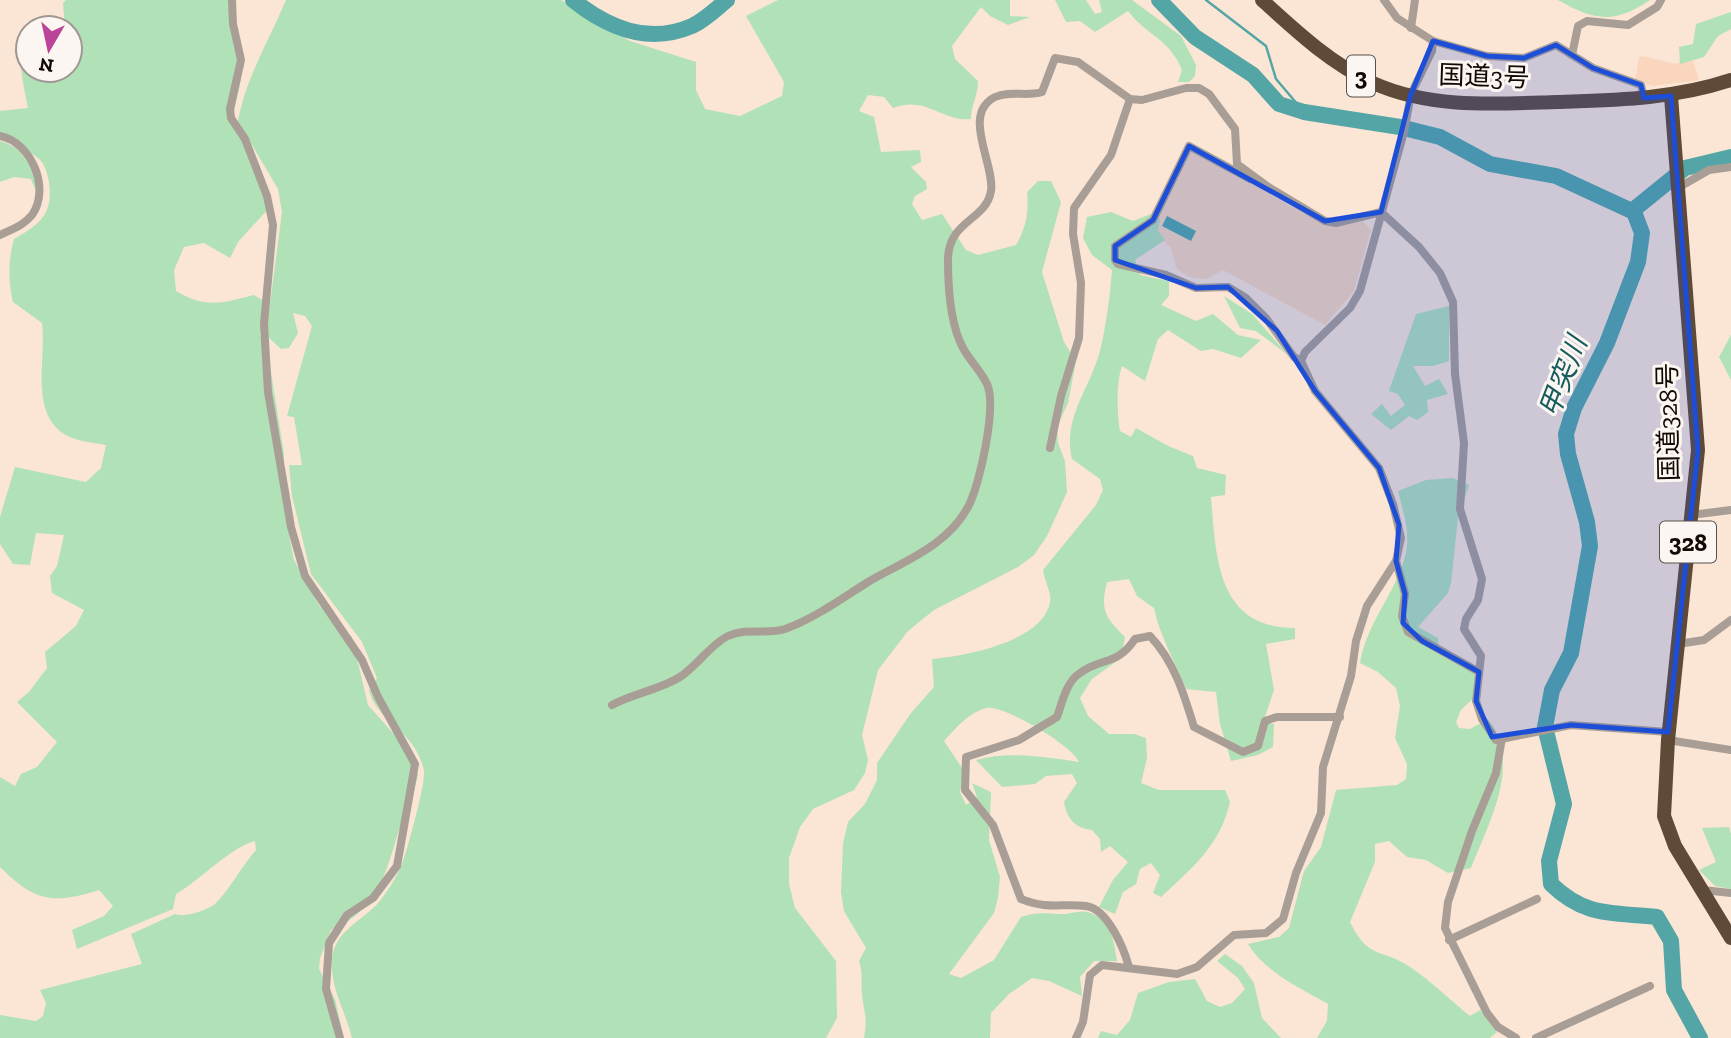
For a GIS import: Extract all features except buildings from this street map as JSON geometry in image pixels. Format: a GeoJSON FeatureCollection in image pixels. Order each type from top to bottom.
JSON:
{"type":"FeatureCollection","features":[{"type":"Feature","properties":{"kind":"highway","name":"国道3号"},"geometry":{"type":"LineString","coordinates":[[1262,0],[1313,45],[1349,70],[1374,83],[1411,94],[1482,104],[1644,98],[1671,96],[1731,80]]}},
{"type":"Feature","properties":{"kind":"highway","name":"国道328号"},"geometry":{"type":"LineString","coordinates":[[1671,96],[1676,187],[1698,430],[1668,736],[1664,816],[1675,846],[1731,937]]}},
{"type":"Feature","properties":{"kind":"street"},"geometry":{"type":"LineString","coordinates":[[232,0],[233,24],[242,60],[230,108],[231,118],[245,139],[267,196],[273,225],[264,324],[267,378],[291,527],[306,576],[362,660],[378,697],[415,764],[397,866],[373,898],[347,915],[329,943],[326,989],[340,1038]]}},
{"type":"Feature","properties":{"kind":"street"},"geometry":{"type":"LineString","coordinates":[[1384,0],[1397,18],[1433,41],[1487,56],[1524,58],[1556,45],[1615,78],[1641,85],[1644,98]]}},
{"type":"Feature","properties":{"kind":"street"},"geometry":{"type":"LineString","coordinates":[[1411,28],[1415,0]]}},
{"type":"Feature","properties":{"kind":"street"},"geometry":{"type":"LineString","coordinates":[[1415,10],[1422,0]]}},
{"type":"Feature","properties":{"kind":"street"},"geometry":{"type":"LineString","coordinates":[[1572,55],[1578,26],[1587,21],[1628,26],[1657,7],[1661,0]]}},
{"type":"Feature","properties":{"kind":"street"},"geometry":{"type":"LineString","coordinates":[[1301,361],[1305,352],[1350,308],[1360,291],[1404,132],[1411,94],[1433,41]]}},
{"type":"Feature","properties":{"kind":"street"},"geometry":{"type":"LineString","coordinates":[[612,705],[677,679],[727,636],[743,631],[768,633],[808,620],[871,580],[923,553],[967,509],[981,478],[990,399],[987,384],[958,337],[948,257],[956,230],[987,201],[991,190],[990,166],[979,132],[985,105],[1004,94],[1033,95],[1042,92],[1055,58],[1078,62],[1129,99],[1142,100],[1185,88],[1199,88],[1209,94],[1235,129],[1237,164],[1267,186]]}},
{"type":"Feature","properties":{"kind":"street"},"geometry":{"type":"LineString","coordinates":[[1050,448],[1061,396],[1079,338],[1081,283],[1072,219],[1078,199],[1111,155],[1129,99]]}},
{"type":"Feature","properties":{"kind":"street"},"geometry":{"type":"LineString","coordinates":[[0,136],[19,145],[31,158],[38,176],[38,197],[34,212],[22,225],[0,235]]}},
{"type":"Feature","properties":{"kind":"street"},"geometry":{"type":"LineString","coordinates":[[1076,1038],[1083,1022],[1090,975],[1102,965],[1177,974],[1190,970],[1234,935],[1266,933],[1283,919],[1296,873],[1321,813],[1323,767],[1340,717],[1356,641],[1367,606],[1396,561],[1401,538],[1399,525],[1378,468],[1315,391],[1301,361],[1294,357],[1266,318],[1246,298],[1228,287],[1196,288],[1166,275],[1118,264],[1115,260],[1115,246],[1153,220],[1189,146],[1267,186],[1325,221],[1336,223],[1381,212]]}},
{"type":"Feature","properties":{"kind":"street"},"geometry":{"type":"LineString","coordinates":[[1676,187],[1709,170],[1731,167]]}},
{"type":"Feature","properties":{"kind":"street"},"geometry":{"type":"LineString","coordinates":[[1381,212],[1419,247],[1440,273],[1452,302],[1455,374],[1464,443],[1460,509],[1482,579],[1478,600],[1466,619],[1464,629],[1480,651],[1478,709],[1492,737],[1502,738],[1571,725],[1668,736],[1731,750]]}},
{"type":"Feature","properties":{"kind":"street"},"geometry":{"type":"LineString","coordinates":[[1691,515],[1731,510]]}},
{"type":"Feature","properties":{"kind":"street"},"geometry":{"type":"LineString","coordinates":[[1396,561],[1405,594],[1402,616],[1408,632],[1479,672]]}},
{"type":"Feature","properties":{"kind":"street"},"geometry":{"type":"LineString","coordinates":[[1678,643],[1704,640],[1731,620]]}},
{"type":"Feature","properties":{"kind":"street"},"geometry":{"type":"LineString","coordinates":[[1129,967],[1120,938],[1098,912],[1088,906],[1060,908],[1036,905],[1021,899],[993,825],[965,790],[966,757],[1019,740],[1057,717],[1068,686],[1080,673],[1110,662],[1125,653],[1135,639],[1150,636],[1164,650],[1185,696],[1194,727],[1242,752],[1258,746],[1265,721],[1277,717],[1340,717]]}},
{"type":"Feature","properties":{"kind":"street"},"geometry":{"type":"LineString","coordinates":[[1502,738],[1496,774],[1472,831],[1448,902],[1445,928],[1487,1013],[1498,1027],[1516,1038]]}},
{"type":"Feature","properties":{"kind":"street"},"geometry":{"type":"LineString","coordinates":[[1702,890],[1731,893]]}},
{"type":"Feature","properties":{"kind":"street"},"geometry":{"type":"LineString","coordinates":[[1449,940],[1537,898]]}},
{"type":"Feature","properties":{"kind":"street"},"geometry":{"type":"LineString","coordinates":[[1536,1038],[1650,986]]}},
{"type":"Feature","properties":{"kind":"highlighted area"},"geometry":{"type":"Polygon","coordinates":[[[1433,41],[1487,56],[1524,58],[1556,45],[1593,68],[1641,85],[1644,98],[1671,96],[1698,450],[1668,732],[1571,725],[1492,737],[1476,701],[1479,672],[1422,641],[1403,623],[1405,594],[1396,561],[1399,525],[1379,468],[1315,391],[1277,331],[1228,287],[1196,288],[1115,260],[1115,246],[1153,220],[1189,146],[1325,221],[1381,212],[1411,94],[1433,41]]]}},
{"type":"Feature","properties":{"kind":"shaded area"},"geometry":{"type":"Polygon","coordinates":[[[1642,56],[1676,64],[1692,59],[1699,80],[1653,86],[1635,80],[1639,58],[1642,56]]]}},
{"type":"Feature","properties":{"kind":"shaded area"},"geometry":{"type":"Polygon","coordinates":[[[1190,148],[1324,225],[1336,227],[1363,221],[1371,230],[1354,291],[1325,325],[1223,270],[1207,279],[1189,277],[1177,269],[1171,248],[1150,228],[1190,148]]]}},
{"type":"Feature","properties":{"kind":"green space"},"geometry":{"type":"Polygon","coordinates":[[[66,0],[234,0],[241,79],[233,117],[270,207],[238,242],[230,258],[204,243],[184,247],[174,270],[176,291],[205,302],[223,302],[254,295],[267,303],[260,335],[267,347],[284,454],[283,503],[294,560],[319,605],[352,637],[368,705],[400,741],[418,775],[379,888],[361,911],[331,930],[320,958],[319,969],[335,999],[344,1038],[0,1038],[0,1015],[36,1021],[43,1016],[46,1003],[40,990],[142,964],[131,934],[175,914],[190,914],[213,906],[256,850],[255,841],[226,857],[176,894],[173,909],[77,949],[72,930],[104,916],[113,906],[99,890],[68,898],[45,897],[23,887],[0,867],[0,777],[15,786],[21,774],[37,767],[57,742],[17,702],[29,692],[47,668],[45,652],[76,626],[84,610],[52,593],[50,576],[57,566],[64,535],[36,533],[30,565],[13,564],[0,544],[0,517],[15,467],[86,482],[101,468],[106,445],[75,439],[60,431],[50,419],[44,405],[42,389],[42,323],[13,302],[10,286],[14,239],[39,222],[48,208],[50,189],[40,160],[0,133],[0,111],[28,108],[24,84],[84,84],[84,14],[64,14],[63,3],[66,0]]]}},
{"type":"Feature","properties":{"kind":"green space"},"geometry":{"type":"Polygon","coordinates":[[[286,0],[561,0],[630,41],[696,62],[696,90],[705,109],[740,116],[782,96],[784,82],[746,16],[778,0],[1010,0],[1010,16],[1030,17],[1008,25],[990,16],[981,7],[952,46],[955,59],[978,81],[971,119],[951,117],[915,105],[893,108],[884,97],[868,95],[859,111],[874,117],[881,152],[920,150],[921,162],[911,167],[926,182],[927,189],[915,196],[912,204],[922,220],[942,214],[966,250],[978,255],[1016,245],[1026,220],[1027,192],[1038,181],[1051,181],[1061,202],[1042,272],[1064,342],[1076,361],[1068,403],[1057,427],[1058,443],[1065,461],[1067,492],[1047,536],[1034,555],[1018,567],[934,610],[908,631],[878,670],[862,735],[868,760],[865,773],[854,790],[813,809],[800,827],[789,858],[789,884],[795,908],[836,961],[837,1018],[826,1038],[352,1038],[333,980],[334,951],[343,934],[380,901],[398,874],[416,817],[424,771],[413,746],[373,701],[369,690],[377,678],[362,642],[311,574],[292,496],[289,465],[302,465],[294,417],[287,416],[312,326],[305,316],[293,313],[298,333],[289,348],[281,349],[266,335],[282,212],[278,189],[238,121],[252,74],[286,0]]]}},
{"type":"Feature","properties":{"kind":"green space"},"geometry":{"type":"Polygon","coordinates":[[[1055,0],[1086,0],[1095,14],[1102,12],[1099,0],[1132,0],[1181,36],[1196,65],[1195,76],[1189,82],[1178,82],[1182,70],[1177,59],[1128,11],[1095,32],[1080,21],[1066,22],[1055,0]]]}},
{"type":"Feature","properties":{"kind":"green space"},"geometry":{"type":"Polygon","coordinates":[[[1558,0],[1650,0],[1626,13],[1604,17],[1583,12],[1558,0]]]}},
{"type":"Feature","properties":{"kind":"green space"},"geometry":{"type":"Polygon","coordinates":[[[1731,12],[1731,29],[1718,36],[1704,57],[1680,64],[1679,47],[1693,44],[1696,24],[1731,12]]]}},
{"type":"Feature","properties":{"kind":"green space"},"geometry":{"type":"Polygon","coordinates":[[[0,141],[21,154],[42,191],[35,189],[31,179],[14,177],[0,182],[0,141]]]}},
{"type":"Feature","properties":{"kind":"green space"},"geometry":{"type":"Polygon","coordinates":[[[1111,212],[1133,221],[1151,214],[1160,219],[1158,231],[1165,240],[1135,260],[1140,275],[1169,281],[1169,296],[1161,305],[1196,321],[1213,314],[1238,335],[1261,340],[1241,358],[1213,349],[1201,351],[1168,330],[1158,339],[1145,381],[1122,366],[1118,407],[1120,431],[1131,437],[1136,428],[1193,456],[1197,468],[1226,475],[1225,495],[1211,497],[1215,543],[1226,585],[1235,603],[1250,616],[1269,625],[1295,628],[1295,639],[1266,644],[1274,690],[1263,723],[1274,724],[1273,747],[1258,755],[1231,761],[1220,724],[1216,692],[1186,689],[1154,608],[1137,596],[1129,579],[1107,582],[1104,607],[1109,619],[1125,637],[1121,658],[1092,679],[1080,698],[1088,716],[1109,734],[1134,734],[1146,738],[1147,758],[1141,783],[1159,790],[1225,790],[1230,802],[1219,831],[1203,855],[1161,897],[1153,893],[1160,875],[1151,863],[1140,869],[1136,884],[1123,892],[1115,914],[1099,907],[1113,880],[1128,862],[1110,846],[1101,852],[1100,839],[1092,830],[1076,825],[1070,818],[1064,802],[1077,783],[1072,774],[1046,776],[1035,784],[1002,787],[976,760],[1014,755],[1079,762],[1064,746],[1022,719],[996,709],[987,708],[975,713],[963,721],[944,741],[964,771],[960,792],[966,805],[977,797],[972,783],[991,792],[989,840],[1000,877],[998,898],[994,913],[949,974],[961,978],[994,960],[1021,917],[1040,913],[1084,912],[1095,915],[1110,931],[1117,961],[1094,961],[1080,977],[1082,996],[1049,981],[1032,978],[1009,994],[991,1013],[990,1038],[864,1038],[866,1020],[859,961],[866,948],[844,911],[841,892],[843,844],[848,822],[865,804],[877,780],[877,763],[911,713],[934,687],[932,659],[1001,644],[1033,627],[1044,616],[1050,602],[1043,570],[1096,505],[1103,490],[1100,479],[1072,459],[1070,444],[1078,404],[1100,351],[1112,270],[1092,255],[1083,238],[1087,217],[1111,212]]]}},
{"type":"Feature","properties":{"kind":"green space"},"geometry":{"type":"Polygon","coordinates":[[[1224,296],[1252,314],[1288,355],[1256,331],[1240,328],[1224,296]]]}},
{"type":"Feature","properties":{"kind":"green space"},"geometry":{"type":"Polygon","coordinates":[[[1449,306],[1449,361],[1433,366],[1413,366],[1425,386],[1439,379],[1448,394],[1427,400],[1428,412],[1417,420],[1409,416],[1391,430],[1371,414],[1382,404],[1391,416],[1405,405],[1398,394],[1389,391],[1416,314],[1449,306]]]}},
{"type":"Feature","properties":{"kind":"green space"},"geometry":{"type":"Polygon","coordinates":[[[1731,335],[1731,380],[1719,357],[1731,335]]]}},
{"type":"Feature","properties":{"kind":"green space"},"geometry":{"type":"Polygon","coordinates":[[[1453,478],[1469,485],[1458,518],[1451,583],[1448,593],[1418,627],[1438,638],[1439,652],[1481,676],[1481,691],[1461,710],[1456,722],[1459,728],[1470,729],[1488,719],[1498,736],[1502,755],[1499,794],[1471,868],[1448,873],[1426,860],[1407,857],[1389,841],[1375,844],[1375,862],[1350,922],[1370,948],[1410,967],[1470,1016],[1480,1010],[1497,1032],[1490,1038],[1317,1038],[1327,1021],[1328,1004],[1274,971],[1248,944],[1279,937],[1289,928],[1304,871],[1321,847],[1336,790],[1397,785],[1406,779],[1407,764],[1395,738],[1400,706],[1396,688],[1378,672],[1360,663],[1370,631],[1404,560],[1407,532],[1398,491],[1426,480],[1453,478]]]}},
{"type":"Feature","properties":{"kind":"green space"},"geometry":{"type":"Polygon","coordinates":[[[1729,827],[1731,889],[1715,886],[1699,870],[1716,862],[1702,828],[1729,827]]]}},
{"type":"Feature","properties":{"kind":"green space"},"geometry":{"type":"Polygon","coordinates":[[[1225,954],[1242,966],[1254,983],[1262,1018],[1281,1038],[1098,1038],[1101,1031],[1117,1035],[1130,1020],[1138,993],[1169,982],[1195,979],[1207,1001],[1220,1007],[1232,1003],[1245,989],[1238,978],[1217,961],[1225,954]]]}},
{"type":"Feature","properties":{"kind":"water"},"geometry":{"type":"Polygon","coordinates":[[[1167,216],[1196,231],[1191,241],[1162,226],[1167,216]]]}},
{"type":"Feature","properties":{"kind":"waterway","name":"甲突川"},"geometry":{"type":"LineString","coordinates":[[573,0],[614,26],[644,34],[660,34],[692,26],[727,0]]}},
{"type":"Feature","properties":{"kind":"waterway","name":"甲突川"},"geometry":{"type":"LineString","coordinates":[[1159,0],[1195,37],[1253,75],[1279,104],[1304,112],[1400,127],[1440,137],[1490,164],[1556,176],[1634,212],[1642,233],[1638,262],[1607,343],[1574,408],[1566,434],[1568,454],[1587,522],[1590,546],[1571,653],[1552,690],[1545,727],[1564,804],[1549,861],[1551,884],[1576,903],[1601,911],[1657,917],[1671,941],[1674,990],[1700,1038]]}},
{"type":"Feature","properties":{"kind":"waterway"},"geometry":{"type":"LineString","coordinates":[[1206,0],[1266,46],[1276,79],[1304,112]]}},
{"type":"Feature","properties":{"kind":"waterway"},"geometry":{"type":"LineString","coordinates":[[1632,211],[1685,168],[1731,157]]}},
{"type":"Feature","properties":{"kind":"waterway","name":"甲突川"},"geometry":{"type":"LineString","coordinates":[[1693,1038],[1699,1035]]}}]}
